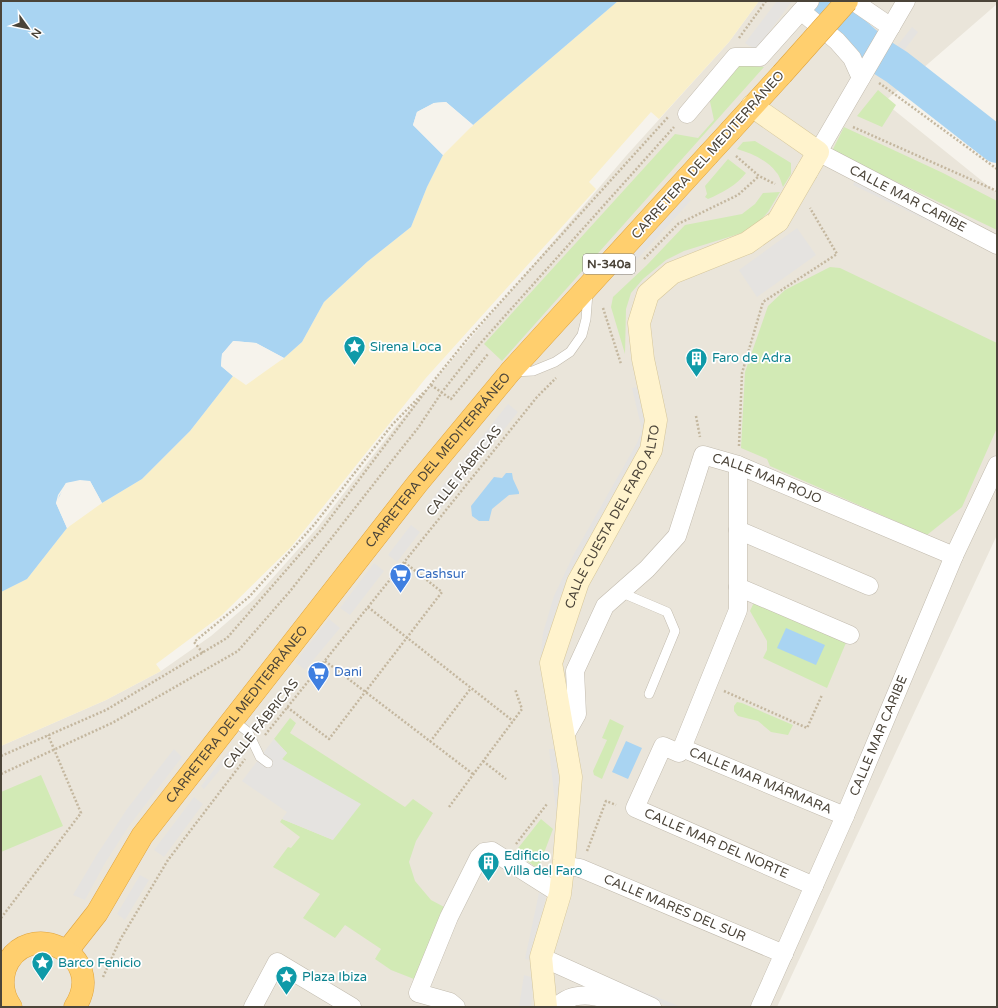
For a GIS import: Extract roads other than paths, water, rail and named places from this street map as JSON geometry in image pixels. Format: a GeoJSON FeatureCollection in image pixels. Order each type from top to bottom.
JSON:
{"type":"FeatureCollection","features":[{"type":"Feature","properties":{"kind":"highway","name":"CARRETERA DEL MEDITERRÁNEO"},"geometry":{"type":"LineString","coordinates":[[67,951],[97,913],[142,836],[417,484],[510,372],[848,1]]}},
{"type":"Feature","properties":{"kind":"highway"},"geometry":{"type":"LineString","coordinates":[[11,1007],[4,995],[3,990],[4,964],[22,949],[33,944],[40,943],[52,944],[67,951],[76,960],[83,983],[81,995],[75,1007]]}},
{"type":"Feature","properties":{"kind":"street"},"geometry":{"type":"LineString","coordinates":[[853,1],[891,26]]}},
{"type":"Feature","properties":{"kind":"street"},"geometry":{"type":"LineString","coordinates":[[752,106],[818,152],[904,4]]}},
{"type":"Feature","properties":{"kind":"street"},"geometry":{"type":"LineString","coordinates":[[680,113],[735,57],[760,57],[805,6],[852,58],[861,78]]}},
{"type":"Feature","properties":{"kind":"street","name":"CALLE CUESTA DEL FARO ALTO"},"geometry":{"type":"LineString","coordinates":[[546,1007],[541,957],[560,894],[572,866],[571,777],[551,663],[578,582],[651,450],[656,420],[643,359],[639,323],[648,294],[672,273],[747,243],[778,221],[818,152]]}},
{"type":"Feature","properties":{"kind":"street","name":"CALLE MAR CARIBE"},"geometry":{"type":"LineString","coordinates":[[818,152],[997,245]]}},
{"type":"Feature","properties":{"kind":"street","name":"CALLE MAR ROJO"},"geometry":{"type":"LineString","coordinates":[[564,737],[577,714],[576,671],[605,606],[647,569],[677,536],[704,455],[738,465],[954,556]]}},
{"type":"Feature","properties":{"kind":"street","name":"CALLE MAR MÁRMARA"},"geometry":{"type":"LineString","coordinates":[[738,465],[738,610],[682,748],[845,816]]}},
{"type":"Feature","properties":{"kind":"street","name":"CALLE MAR CARIBE"},"geometry":{"type":"LineString","coordinates":[[760,1007],[845,816],[954,556],[997,465]]}},
{"type":"Feature","properties":{"kind":"street"},"geometry":{"type":"LineString","coordinates":[[738,530],[869,586]]}},
{"type":"Feature","properties":{"kind":"street"},"geometry":{"type":"LineString","coordinates":[[738,587],[850,635]]}},
{"type":"Feature","properties":{"kind":"street","name":"CALLE MAR DEL NORTE"},"geometry":{"type":"LineString","coordinates":[[682,748],[679,753],[663,746],[635,808],[814,886]]}},
{"type":"Feature","properties":{"kind":"street"},"geometry":{"type":"LineString","coordinates":[[456,1007],[450,1002],[418,993],[449,917],[479,858],[484,852],[492,851],[560,894]]}},
{"type":"Feature","properties":{"kind":"street","name":"CALLE MARES DEL SUR"},"geometry":{"type":"LineString","coordinates":[[572,866],[784,954]]}},
{"type":"Feature","properties":{"kind":"street"},"geometry":{"type":"LineString","coordinates":[[541,957],[652,1007]]}},
{"type":"Feature","properties":{"kind":"street"},"geometry":{"type":"LineString","coordinates":[[252,1007],[277,962],[352,1007]]}},
{"type":"Feature","properties":{"kind":"street"},"geometry":{"type":"LineString","coordinates":[[557,1007],[572,996],[588,995],[640,1007]]}},
{"type":"Feature","properties":{"kind":"lane"},"geometry":{"type":"LineString","coordinates":[[510,372],[533,371],[555,362],[570,352],[582,335],[588,299],[588,288]]}},
{"type":"Feature","properties":{"kind":"lane"},"geometry":{"type":"LineString","coordinates":[[620,592],[667,612],[674,631],[649,694]]}},
{"type":"Feature","properties":{"kind":"lane"},"geometry":{"type":"LineString","coordinates":[[232,720],[248,732],[260,757],[268,763]]}},
{"type":"Feature","properties":{"kind":"water"},"geometry":{"type":"Polygon","coordinates":[[[1,1],[618,1],[473,125],[446,102],[434,103],[417,112],[413,125],[443,155],[427,187],[411,227],[367,262],[324,302],[302,342],[284,358],[256,343],[233,341],[222,354],[221,366],[233,376],[190,431],[142,479],[102,503],[90,481],[66,483],[56,503],[67,528],[27,579],[1,592],[1,1]]]}},
{"type":"Feature","properties":{"kind":"water"},"geometry":{"type":"Polygon","coordinates":[[[506,473],[512,473],[519,494],[509,495],[492,509],[489,521],[479,521],[472,516],[471,506],[494,477],[502,478],[506,473]]]}},
{"type":"Feature","properties":{"kind":"water"},"geometry":{"type":"Polygon","coordinates":[[[786,628],[825,645],[816,665],[777,648],[786,628]]]}},
{"type":"Feature","properties":{"kind":"water"},"geometry":{"type":"Polygon","coordinates":[[[626,741],[642,748],[628,779],[612,772],[626,741]]]}},
{"type":"Feature","properties":{"kind":"waterway"},"geometry":{"type":"LineString","coordinates":[[816,1],[875,53],[897,67],[997,145]]}},
{"type":"Feature","properties":{"kind":"place","name":"Sirena Loca"},"geometry":{"type":"Point","coordinates":[354,366]}},
{"type":"Feature","properties":{"kind":"place","name":"Faro de Adra"},"geometry":{"type":"Point","coordinates":[697,378]}},
{"type":"Feature","properties":{"kind":"place","name":"Cashsur"},"geometry":{"type":"Point","coordinates":[400,594]}},
{"type":"Feature","properties":{"kind":"place","name":"Dani"},"geometry":{"type":"Point","coordinates":[319,692]}},
{"type":"Feature","properties":{"kind":"place","name":"Edificio Villa del Faro"},"geometry":{"type":"Point","coordinates":[489,882]}},
{"type":"Feature","properties":{"kind":"place","name":"Barco Fenicio"},"geometry":{"type":"Point","coordinates":[43,982]}},
{"type":"Feature","properties":{"kind":"place","name":"Plaza Ibiza"},"geometry":{"type":"Point","coordinates":[287,996]}}]}
